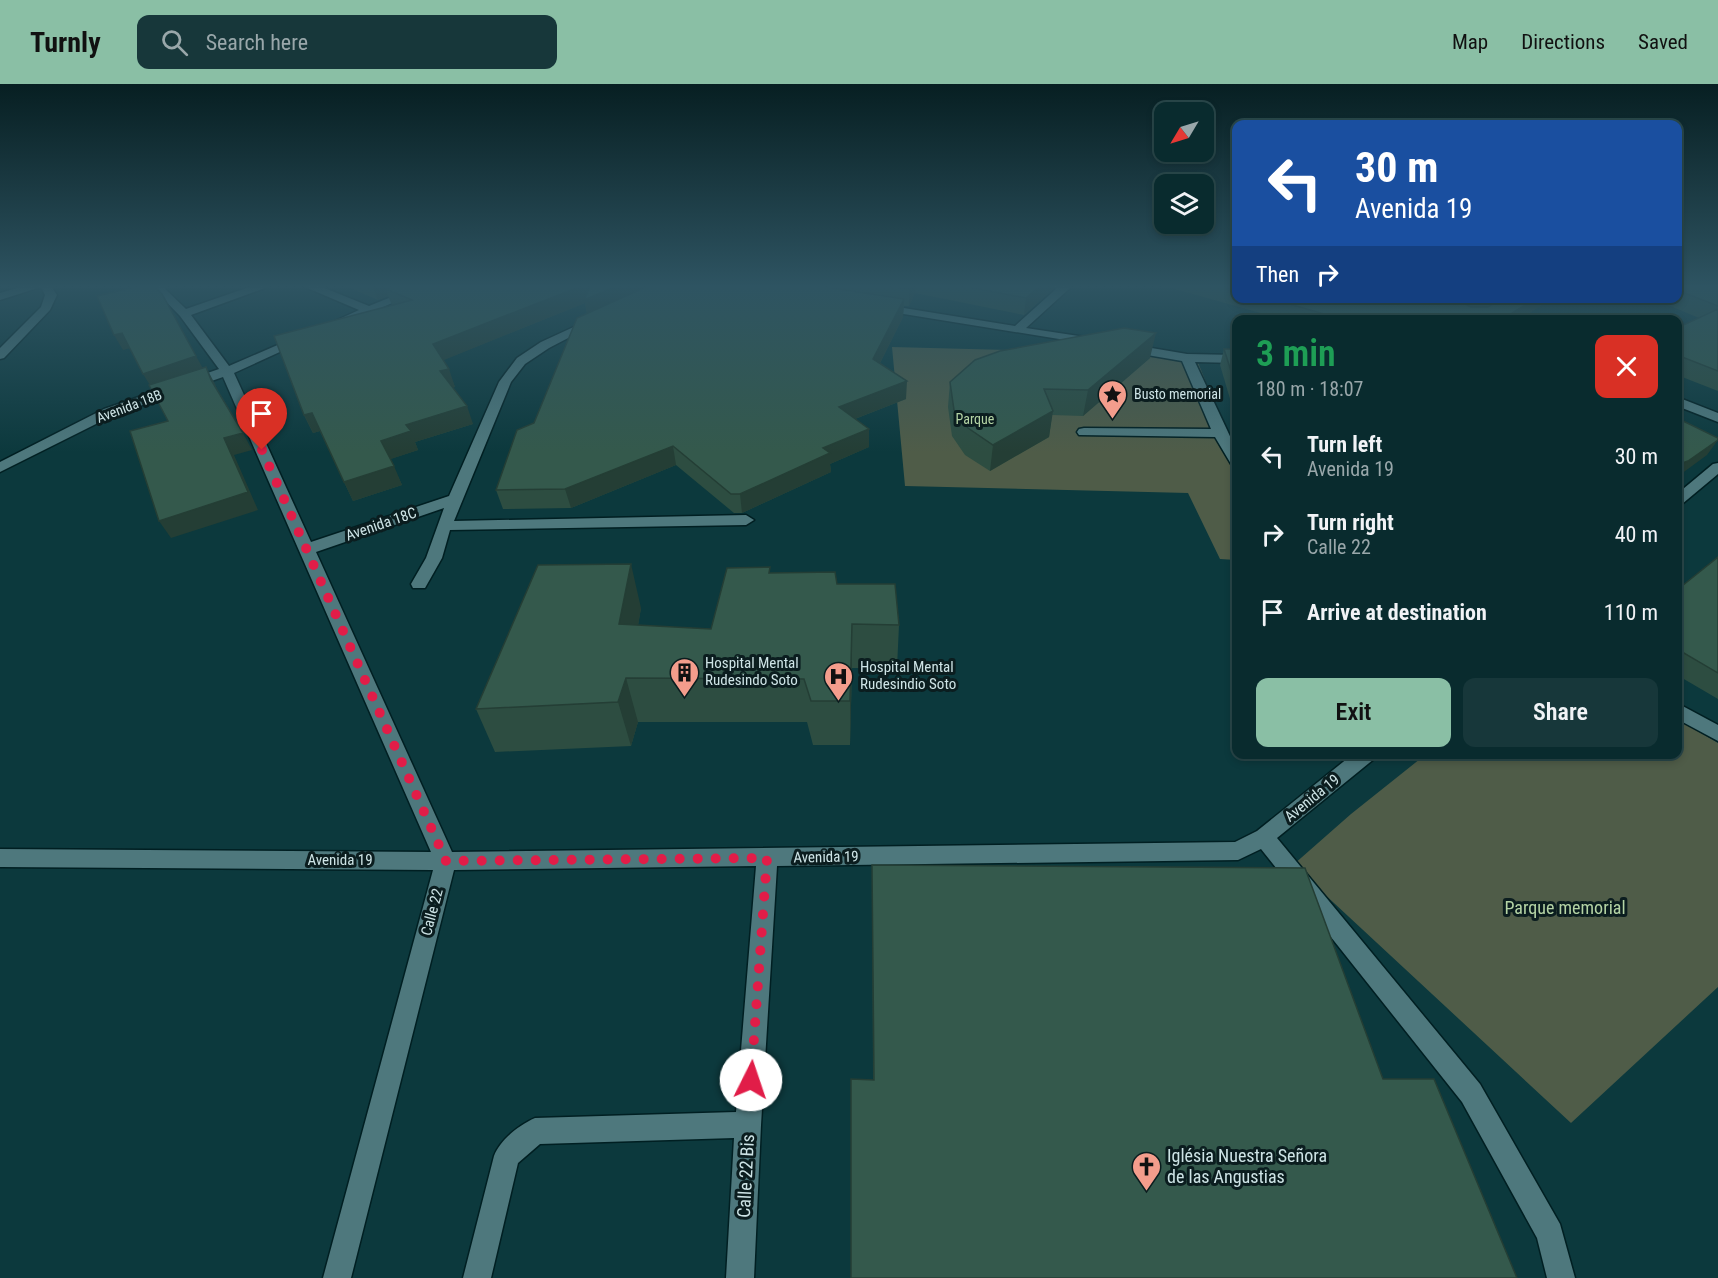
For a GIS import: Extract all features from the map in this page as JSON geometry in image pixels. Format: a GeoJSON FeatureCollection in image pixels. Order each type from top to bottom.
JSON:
{"type":"FeatureCollection","features":[{"type":"Feature","properties":{"kind":"street"},"geometry":{"type":"LineString","coordinates":[[0,355],[14,341]]}},
{"type":"Feature","properties":{"kind":"street"},"geometry":{"type":"LineString","coordinates":[[204,341],[227,371],[446,861]]}},
{"type":"Feature","properties":{"kind":"street","name":"Avenida 18B"},"geometry":{"type":"LineString","coordinates":[[0,468],[109,412],[227,371],[297,341]]}},
{"type":"Feature","properties":{"kind":"street"},"geometry":{"type":"LineString","coordinates":[[419,584],[434,558],[444,526],[505,382],[521,361],[554,341]]}},
{"type":"Feature","properties":{"kind":"street"},"geometry":{"type":"LineString","coordinates":[[1082,341],[1187,358],[1232,359]]}},
{"type":"Feature","properties":{"kind":"street"},"geometry":{"type":"LineString","coordinates":[[1187,358],[1220,433],[1232,454]]}},
{"type":"Feature","properties":{"kind":"street"},"geometry":{"type":"LineString","coordinates":[[1682,403],[1718,418]]}},
{"type":"Feature","properties":{"kind":"street"},"geometry":{"type":"LineString","coordinates":[[1084,432],[1220,433]]}},
{"type":"Feature","properties":{"kind":"street"},"geometry":{"type":"LineString","coordinates":[[1682,497],[1718,467]]}},
{"type":"Feature","properties":{"kind":"street","name":"Avenida 18C"},"geometry":{"type":"LineString","coordinates":[[307,549],[456,499]]}},
{"type":"Feature","properties":{"kind":"street"},"geometry":{"type":"LineString","coordinates":[[444,526],[501,523],[746,520]]}},
{"type":"Feature","properties":{"kind":"street"},"geometry":{"type":"LineString","coordinates":[[1682,713],[1718,734]]}},
{"type":"Feature","properties":{"kind":"street","name":"Avenida 19"},"geometry":{"type":"LineString","coordinates":[[0,858],[446,861],[1239,851],[1263,837],[1361,759]]}},
{"type":"Feature","properties":{"kind":"street"},"geometry":{"type":"LineString","coordinates":[[1263,837],[1472,1093],[1550,1234],[1561,1278]]}},
{"type":"Feature","properties":{"kind":"street","name":"Calle 22 Bis"},"geometry":{"type":"LineString","coordinates":[[740,1278],[748,1125],[767,858]]}},
{"type":"Feature","properties":{"kind":"street","name":"Calle 22"},"geometry":{"type":"LineString","coordinates":[[337,1278],[446,861]]}},
{"type":"Feature","properties":{"kind":"street"},"geometry":{"type":"LineString","coordinates":[[477,1278],[507,1156],[535,1131],[748,1125]]}},
{"type":"Feature","properties":{"kind":"green space","name":"Parque"},"geometry":{"type":"Polygon","coordinates":[[[892,347],[1195,355],[1232,447],[1232,560],[1220,559],[1188,493],[905,486],[892,347]]]}},
{"type":"Feature","properties":{"kind":"green space","name":"Parque memorial"},"geometry":{"type":"Polygon","coordinates":[[[1682,722],[1718,743],[1718,987],[1571,1123],[1293,865],[1351,814],[1420,759],[1682,759],[1682,722]]]}},
{"type":"Feature","properties":{"kind":"building"},"geometry":{"type":"Polygon","coordinates":[[[126,341],[188,341],[196,356],[143,374],[126,341]]]}},
{"type":"Feature","properties":{"kind":"building"},"geometry":{"type":"Polygon","coordinates":[[[276,341],[441,341],[433,344],[449,369],[440,371],[467,406],[406,425],[411,431],[381,441],[394,466],[344,482],[312,413],[304,415],[276,341]]]}},
{"type":"Feature","properties":{"kind":"building"},"geometry":{"type":"Polygon","coordinates":[[[568,341],[882,341],[873,359],[907,381],[839,407],[869,429],[823,448],[830,453],[740,494],[731,494],[673,446],[565,489],[496,490],[517,430],[534,423],[568,341]]]}},
{"type":"Feature","properties":{"kind":"building"},"geometry":{"type":"Polygon","coordinates":[[[1055,341],[1147,341],[1088,390],[1044,389],[1053,411],[993,445],[968,428],[954,410],[950,382],[975,360],[1000,351],[1055,341]]]}},
{"type":"Feature","properties":{"kind":"building"},"geometry":{"type":"Polygon","coordinates":[[[1682,341],[1718,341],[1718,371],[1682,357],[1682,341]]]}},
{"type":"Feature","properties":{"kind":"building"},"geometry":{"type":"Polygon","coordinates":[[[1224,349],[1232,349],[1232,374],[1224,349]]]}},
{"type":"Feature","properties":{"kind":"building"},"geometry":{"type":"Polygon","coordinates":[[[206,367],[211,380],[243,433],[224,438],[248,492],[159,521],[130,431],[168,421],[149,385],[206,367]]]}},
{"type":"Feature","properties":{"kind":"building"},"geometry":{"type":"Polygon","coordinates":[[[1682,420],[1718,438],[1682,463],[1682,420]]]}},
{"type":"Feature","properties":{"kind":"building"},"geometry":{"type":"Polygon","coordinates":[[[1718,557],[1718,673],[1682,652],[1682,586],[1718,557]]]}},
{"type":"Feature","properties":{"kind":"building"},"geometry":{"type":"Polygon","coordinates":[[[631,564],[619,624],[711,629],[727,568],[770,567],[769,573],[835,572],[837,584],[895,584],[899,625],[852,624],[850,701],[811,701],[804,679],[626,678],[618,702],[476,709],[538,565],[631,564]]]}},
{"type":"Feature","properties":{"kind":"building"},"geometry":{"type":"Polygon","coordinates":[[[872,865],[1305,868],[1383,1079],[1434,1079],[1517,1278],[851,1278],[851,1079],[874,1080],[872,865]]]}},
{"type":"Feature","properties":{"kind":"place","name":"Busto memorial"},"geometry":{"type":"Point","coordinates":[1113,420]}},
{"type":"Feature","properties":{"kind":"place","name":"Hospital Mental Rudesindo Soto"},"geometry":{"type":"Point","coordinates":[684,698]}},
{"type":"Feature","properties":{"kind":"place","name":"Hospital Mental Rudesindio Soto"},"geometry":{"type":"Point","coordinates":[839,702]}},
{"type":"Feature","properties":{"kind":"place","name":"Iglésia Nuestra Señora de las Angustias"},"geometry":{"type":"Point","coordinates":[1146,1192]}},
{"type":"Feature","properties":{"kind":"route"},"geometry":{"type":"LineString","coordinates":[[262,450],[446,861],[767,858],[751,1080]]}}]}
